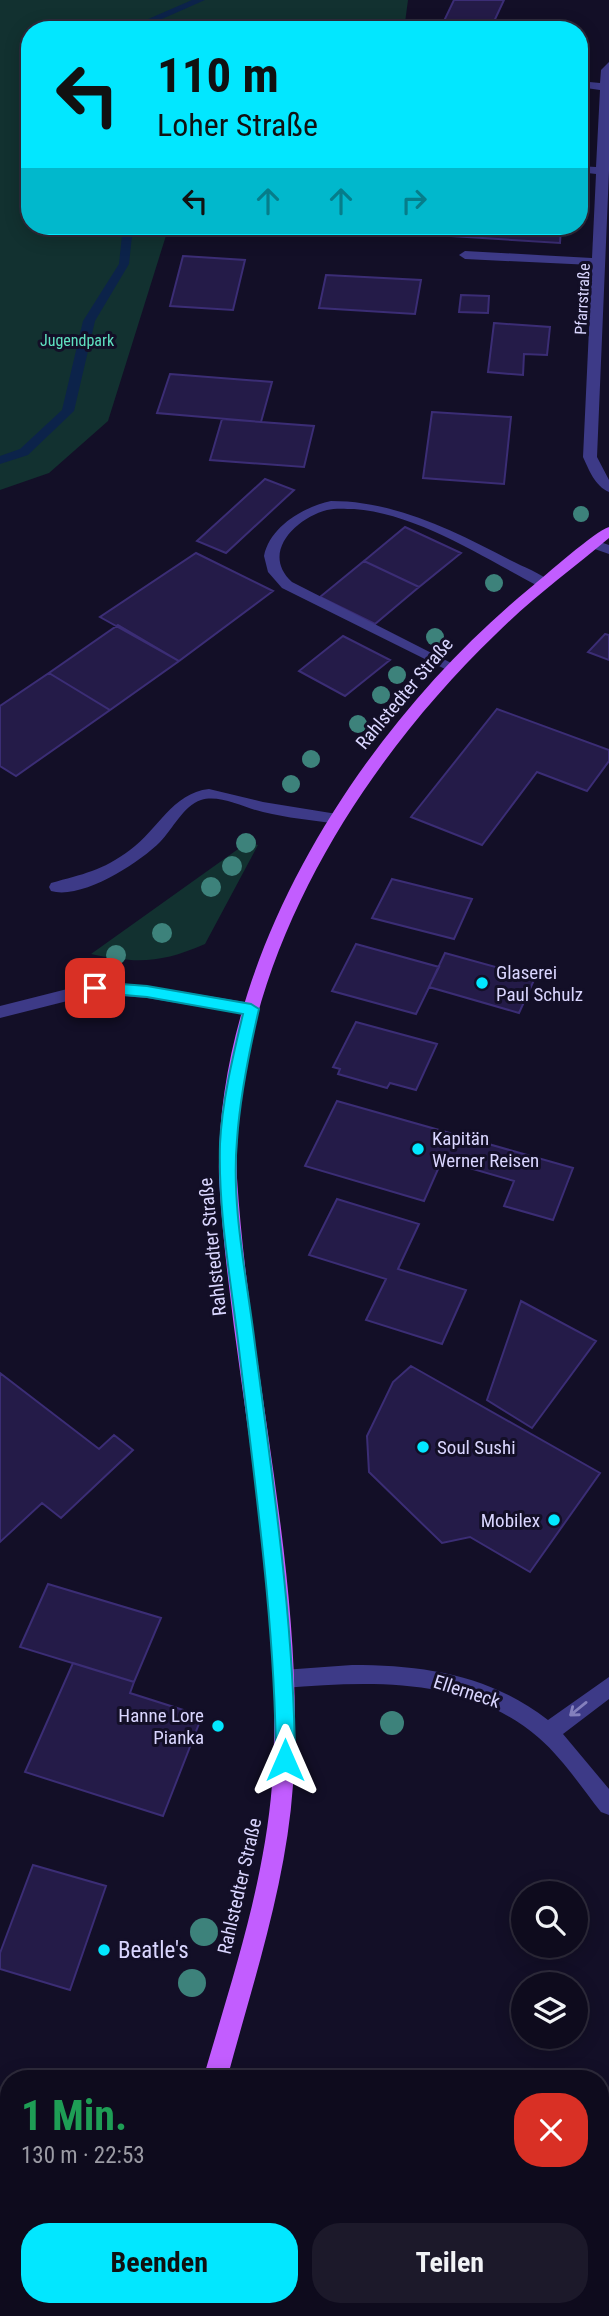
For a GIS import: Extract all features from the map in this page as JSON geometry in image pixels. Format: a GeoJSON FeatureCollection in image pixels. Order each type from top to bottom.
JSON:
{"type":"FeatureCollection","features":[{"type":"Feature","properties":{"kind":"main road","name":"Rahlstedter Straße"},"geometry":{"type":"LineString","coordinates":[[217,2070],[276,1852],[285,1760],[283,1679],[272,1545],[229,1203],[228,1142],[238,1069],[251,1009],[277,939],[337,819],[420,707],[489,632],[609,531]]}},
{"type":"Feature","properties":{"kind":"street","name":"Pfarrstraße"},"geometry":{"type":"LineString","coordinates":[[609,65],[606,70],[590,457],[598,475],[609,488]]}},
{"type":"Feature","properties":{"kind":"street"},"geometry":{"type":"LineString","coordinates":[[588,85],[606,87]]}},
{"type":"Feature","properties":{"kind":"street"},"geometry":{"type":"LineString","coordinates":[[588,170],[603,171]]}},
{"type":"Feature","properties":{"kind":"street"},"geometry":{"type":"LineString","coordinates":[[465,255],[599,262]]}},
{"type":"Feature","properties":{"kind":"street"},"geometry":{"type":"LineString","coordinates":[[454,668],[287,585],[274,574],[271,561],[273,545],[305,516],[317,509],[332,505],[360,505],[409,519],[545,584]]}},
{"type":"Feature","properties":{"kind":"street"},"geometry":{"type":"LineString","coordinates":[[594,544],[609,550]]}},
{"type":"Feature","properties":{"kind":"street"},"geometry":{"type":"LineString","coordinates":[[57,887],[76,886],[138,852],[155,838],[190,799],[202,795],[225,796],[262,807],[337,819]]}},
{"type":"Feature","properties":{"kind":"street"},"geometry":{"type":"LineString","coordinates":[[0,1012],[95,988],[147,992],[251,1009]]}},
{"type":"Feature","properties":{"kind":"street","name":"Ellerneck"},"geometry":{"type":"LineString","coordinates":[[283,1679],[370,1673],[410,1675],[477,1690],[503,1701],[548,1733],[609,1805]]}},
{"type":"Feature","properties":{"kind":"street"},"geometry":{"type":"LineString","coordinates":[[548,1733],[609,1687]]}},
{"type":"Feature","properties":{"kind":"green space","name":"Jugendpark"},"geometry":{"type":"Polygon","coordinates":[[[0,0],[408,0],[405,21],[21,21],[21,235],[166,235],[108,421],[49,473],[0,490],[0,0]]]}},
{"type":"Feature","properties":{"kind":"green space"},"geometry":{"type":"Polygon","coordinates":[[[248,842],[258,845],[205,944],[175,955],[149,960],[91,954],[248,842]]]}},
{"type":"Feature","properties":{"kind":"building"},"geometry":{"type":"Polygon","coordinates":[[[454,0],[504,0],[494,21],[444,21],[454,0]]]}},
{"type":"Feature","properties":{"kind":"building"},"geometry":{"type":"Polygon","coordinates":[[[452,235],[561,235],[560,243],[452,235]]]}},
{"type":"Feature","properties":{"kind":"building"},"geometry":{"type":"Polygon","coordinates":[[[183,256],[245,260],[233,310],[170,306],[183,256]]]}},
{"type":"Feature","properties":{"kind":"building"},"geometry":{"type":"Polygon","coordinates":[[[326,275],[421,280],[415,314],[319,308],[326,275]]]}},
{"type":"Feature","properties":{"kind":"building"},"geometry":{"type":"Polygon","coordinates":[[[461,295],[489,296],[488,313],[459,312],[461,295]]]}},
{"type":"Feature","properties":{"kind":"building"},"geometry":{"type":"Polygon","coordinates":[[[494,323],[550,327],[547,355],[524,354],[523,375],[488,372],[494,323]]]}},
{"type":"Feature","properties":{"kind":"building"},"geometry":{"type":"Polygon","coordinates":[[[170,374],[272,382],[261,422],[157,413],[170,374]]]}},
{"type":"Feature","properties":{"kind":"building"},"geometry":{"type":"Polygon","coordinates":[[[432,412],[511,417],[504,484],[423,478],[432,412]]]}},
{"type":"Feature","properties":{"kind":"building"},"geometry":{"type":"Polygon","coordinates":[[[222,419],[314,426],[304,467],[210,460],[222,419]]]}},
{"type":"Feature","properties":{"kind":"building"},"geometry":{"type":"Polygon","coordinates":[[[265,479],[294,490],[226,553],[197,541],[265,479]]]}},
{"type":"Feature","properties":{"kind":"building"},"geometry":{"type":"Polygon","coordinates":[[[405,527],[461,553],[419,587],[364,561],[405,527]]]}},
{"type":"Feature","properties":{"kind":"building"},"geometry":{"type":"Polygon","coordinates":[[[196,553],[273,591],[179,661],[100,617],[196,553]]]}},
{"type":"Feature","properties":{"kind":"building"},"geometry":{"type":"Polygon","coordinates":[[[364,561],[419,587],[375,624],[320,597],[364,561]]]}},
{"type":"Feature","properties":{"kind":"building"},"geometry":{"type":"Polygon","coordinates":[[[118,625],[179,661],[110,710],[49,673],[118,625]]]}},
{"type":"Feature","properties":{"kind":"building"},"geometry":{"type":"Polygon","coordinates":[[[605,634],[609,635],[609,660],[588,652],[605,634]]]}},
{"type":"Feature","properties":{"kind":"building"},"geometry":{"type":"Polygon","coordinates":[[[343,636],[390,660],[345,696],[299,671],[343,636]]]}},
{"type":"Feature","properties":{"kind":"building"},"geometry":{"type":"Polygon","coordinates":[[[49,673],[110,710],[16,776],[0,766],[0,706],[49,673]]]}},
{"type":"Feature","properties":{"kind":"building"},"geometry":{"type":"Polygon","coordinates":[[[497,709],[609,750],[609,761],[587,791],[537,772],[482,845],[411,817],[497,709]]]}},
{"type":"Feature","properties":{"kind":"building"},"geometry":{"type":"Polygon","coordinates":[[[392,879],[472,899],[454,939],[372,918],[392,879]]]}},
{"type":"Feature","properties":{"kind":"building"},"geometry":{"type":"Polygon","coordinates":[[[356,944],[439,967],[416,1014],[332,991],[356,944]]]}},
{"type":"Feature","properties":{"kind":"building","name":"Glaserei Paul Schulz"},"geometry":{"type":"Polygon","coordinates":[[[445,953],[535,978],[519,1013],[429,987],[445,953]]]}},
{"type":"Feature","properties":{"kind":"building"},"geometry":{"type":"Polygon","coordinates":[[[356,1022],[437,1044],[416,1090],[390,1083],[387,1088],[338,1074],[340,1069],[333,1067],[356,1022]]]}},
{"type":"Feature","properties":{"kind":"building"},"geometry":{"type":"Polygon","coordinates":[[[337,1101],[573,1168],[553,1220],[504,1206],[514,1181],[442,1160],[424,1201],[305,1166],[337,1101]]]}},
{"type":"Feature","properties":{"kind":"building"},"geometry":{"type":"Polygon","coordinates":[[[337,1199],[419,1224],[398,1269],[466,1290],[442,1344],[366,1320],[386,1279],[309,1255],[337,1199]]]}},
{"type":"Feature","properties":{"kind":"building"},"geometry":{"type":"Polygon","coordinates":[[[521,1301],[596,1341],[532,1428],[487,1400],[521,1301]]]}},
{"type":"Feature","properties":{"kind":"building"},"geometry":{"type":"Polygon","coordinates":[[[411,1366],[600,1473],[530,1572],[470,1537],[442,1543],[369,1472],[367,1436],[393,1382],[411,1366]]]}},
{"type":"Feature","properties":{"kind":"building"},"geometry":{"type":"Polygon","coordinates":[[[0,1373],[99,1449],[114,1435],[133,1450],[61,1518],[42,1503],[0,1542],[0,1373]]]}},
{"type":"Feature","properties":{"kind":"building"},"geometry":{"type":"Polygon","coordinates":[[[48,1584],[161,1618],[134,1682],[20,1647],[48,1584]]]}},
{"type":"Feature","properties":{"kind":"building"},"geometry":{"type":"Polygon","coordinates":[[[73,1663],[134,1682],[130,1693],[202,1716],[163,1816],[25,1772],[73,1663]]]}},
{"type":"Feature","properties":{"kind":"building"},"geometry":{"type":"Polygon","coordinates":[[[33,1865],[106,1886],[70,1990],[0,1969],[0,1953],[33,1865]]]}},
{"type":"Feature","properties":{"kind":"waterway"},"geometry":{"type":"LineString","coordinates":[[150,21],[200,0]]}},
{"type":"Feature","properties":{"kind":"waterway"},"geometry":{"type":"LineString","coordinates":[[0,460],[24,452],[68,411],[89,321],[124,264],[127,235]]}},
{"type":"Feature","properties":{"kind":"place","name":"Glaserei Paul Schulz"},"geometry":{"type":"Point","coordinates":[482,983]}},
{"type":"Feature","properties":{"kind":"place","name":"Kapitän Werner Reisen"},"geometry":{"type":"Point","coordinates":[418,1149]}},
{"type":"Feature","properties":{"kind":"place","name":"Soul Sushi"},"geometry":{"type":"Point","coordinates":[423,1447]}},
{"type":"Feature","properties":{"kind":"place","name":"Mobilex"},"geometry":{"type":"Point","coordinates":[554,1520]}},
{"type":"Feature","properties":{"kind":"place","name":"Hanne Lore Pianka"},"geometry":{"type":"Point","coordinates":[218,1726]}},
{"type":"Feature","properties":{"kind":"place","name":"Beatle's"},"geometry":{"type":"Point","coordinates":[104,1950]}},
{"type":"Feature","properties":{"kind":"route"},"geometry":{"type":"LineString","coordinates":[[95,988],[147,992],[251,1009],[240,1058],[228,1142],[229,1203],[272,1545],[285,1702],[285,1760]]}}]}
